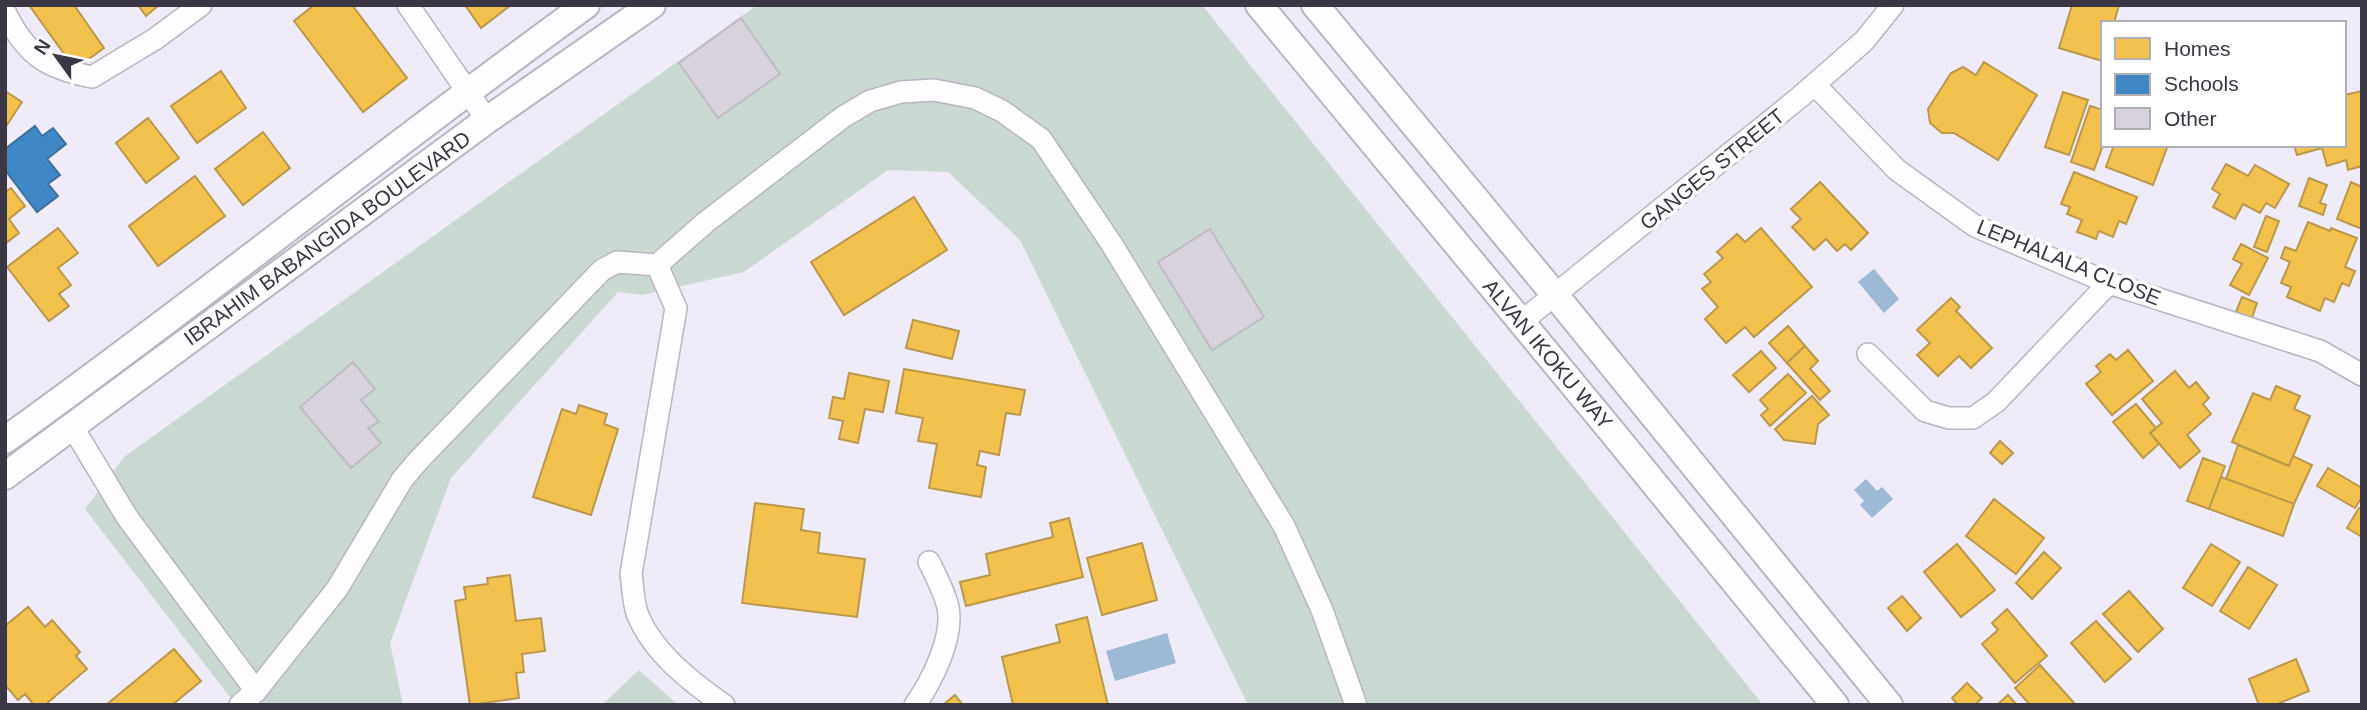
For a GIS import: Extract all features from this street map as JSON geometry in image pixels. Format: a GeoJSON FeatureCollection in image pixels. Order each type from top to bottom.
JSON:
{"type":"FeatureCollection","features":[{"type":"Feature","properties":{"kind":"street"},"geometry":{"type":"LineString","coordinates":[[5,12],[32,54],[61,71],[92,77],[155,39],[201,5]]}},
{"type":"Feature","properties":{"kind":"street"},"geometry":{"type":"LineString","coordinates":[[408,5],[487,120]]}},
{"type":"Feature","properties":{"kind":"street","name":"IBRAHIM BABANGIDA BOULEVARD"},"geometry":{"type":"LineString","coordinates":[[5,440],[189,306],[468,90],[586,5]]}},
{"type":"Feature","properties":{"kind":"street","name":"IBRAHIM BABANGIDA BOULEVARD"},"geometry":{"type":"LineString","coordinates":[[5,476],[487,120],[652,5]]}},
{"type":"Feature","properties":{"kind":"street","name":"ALVAN IKOKU WAY"},"geometry":{"type":"LineString","coordinates":[[1259,5],[1835,705]]}},
{"type":"Feature","properties":{"kind":"street","name":"ALVAN IKOKU WAY"},"geometry":{"type":"LineString","coordinates":[[1314,5],[1555,295],[1889,705]]}},
{"type":"Feature","properties":{"kind":"street","name":"GANGES STREET"},"geometry":{"type":"LineString","coordinates":[[1521,322],[1815,85],[1864,41],[1893,5]]}},
{"type":"Feature","properties":{"kind":"street","name":"LEPHALALA CLOSE"},"geometry":{"type":"LineString","coordinates":[[1815,85],[1897,170],[1975,226],[2109,283],[2319,351],[2362,375]]}},
{"type":"Feature","properties":{"kind":"street"},"geometry":{"type":"LineString","coordinates":[[72,426],[127,517],[248,698],[337,589],[402,480],[416,462],[602,270],[617,262],[657,265],[706,222],[843,117],[870,101],[901,92],[934,90],[975,98],[1002,111],[1041,139],[1111,243],[1284,526],[1322,610],[1356,705]]}},
{"type":"Feature","properties":{"kind":"street"},"geometry":{"type":"LineString","coordinates":[[657,265],[676,308],[631,574],[637,612],[653,639],[676,667],[724,705]]}},
{"type":"Feature","properties":{"kind":"street"},"geometry":{"type":"LineString","coordinates":[[1868,355],[1925,411],[1950,418],[1973,418],[1996,402],[2109,283]]}},
{"type":"Feature","properties":{"kind":"street"},"geometry":{"type":"LineString","coordinates":[[915,705],[945,646],[949,611],[943,589],[929,562]]}},
{"type":"Feature","properties":{"kind":"shaded area"},"geometry":{"type":"Polygon","coordinates":[[[757,5],[1202,5],[1763,705],[1248,705],[1020,240],[948,172],[888,170],[744,272],[642,295],[618,292],[451,478],[390,643],[403,705],[236,705],[85,509],[124,457],[757,5]]]}},
{"type":"Feature","properties":{"kind":"shaded area"},"geometry":{"type":"Polygon","coordinates":[[[639,670],[678,705],[602,705],[639,670]]]}},
{"type":"Feature","properties":{"kind":"water"},"geometry":{"type":"Polygon","coordinates":[[[1874,269],[1899,299],[1884,313],[1858,282],[1874,269]]]}},
{"type":"Feature","properties":{"kind":"water"},"geometry":{"type":"Polygon","coordinates":[[[1866,479],[1877,491],[1882,487],[1893,499],[1872,518],[1860,505],[1864,501],[1854,490],[1866,479]]]}},
{"type":"Feature","properties":{"kind":"water"},"geometry":{"type":"Polygon","coordinates":[[[1167,633],[1176,663],[1115,681],[1106,651],[1167,633]]]}},
{"type":"Feature","properties":{"kind":"building: Homes"},"geometry":{"type":"Polygon","coordinates":[[[29,5],[74,5],[104,48],[75,69],[29,5]]]}},
{"type":"Feature","properties":{"kind":"building: Homes"},"geometry":{"type":"Polygon","coordinates":[[[138,5],[159,5],[146,16],[138,5]]]}},
{"type":"Feature","properties":{"kind":"building: Homes"},"geometry":{"type":"Polygon","coordinates":[[[314,5],[352,5],[407,78],[363,112],[294,21],[314,5]]]}},
{"type":"Feature","properties":{"kind":"building: Homes"},"geometry":{"type":"Polygon","coordinates":[[[465,5],[511,5],[481,28],[465,5]]]}},
{"type":"Feature","properties":{"kind":"building: Homes"},"geometry":{"type":"Polygon","coordinates":[[[2072,5],[2119,5],[2115,21],[2101,21],[2101,61],[2059,48],[2072,5]]]}},
{"type":"Feature","properties":{"kind":"building: Homes"},"geometry":{"type":"Polygon","coordinates":[[[1984,62],[2037,95],[1998,160],[1954,133],[1942,133],[1930,123],[1928,109],[1951,73],[1963,67],[1976,75],[1984,62]]]}},
{"type":"Feature","properties":{"kind":"building: Homes"},"geometry":{"type":"Polygon","coordinates":[[[221,71],[246,108],[197,143],[171,106],[221,71]]]}},
{"type":"Feature","properties":{"kind":"building: Homes"},"geometry":{"type":"Polygon","coordinates":[[[5,91],[22,102],[5,128],[5,91]]]}},
{"type":"Feature","properties":{"kind":"building: Homes"},"geometry":{"type":"Polygon","coordinates":[[[2362,91],[2362,166],[2348,170],[2346,160],[2327,166],[2322,148],[2297,155],[2295,147],[2346,147],[2346,95],[2362,91]]]}},
{"type":"Feature","properties":{"kind":"building: Homes"},"geometry":{"type":"Polygon","coordinates":[[[2063,92],[2088,100],[2069,155],[2045,147],[2063,92]]]}},
{"type":"Feature","properties":{"kind":"building: Homes"},"geometry":{"type":"Polygon","coordinates":[[[2090,106],[2101,109],[2102,147],[2094,170],[2071,162],[2090,106]]]}},
{"type":"Feature","properties":{"kind":"building: Homes"},"geometry":{"type":"Polygon","coordinates":[[[148,118],[179,158],[146,183],[116,143],[148,118]]]}},
{"type":"Feature","properties":{"kind":"building: Homes"},"geometry":{"type":"Polygon","coordinates":[[[263,132],[290,168],[243,205],[215,169],[263,132]]]}},
{"type":"Feature","properties":{"kind":"building: Homes"},"geometry":{"type":"Polygon","coordinates":[[[2113,147],[2167,147],[2153,185],[2106,167],[2113,147]]]}},
{"type":"Feature","properties":{"kind":"building: Homes"},"geometry":{"type":"Polygon","coordinates":[[[2226,164],[2248,176],[2255,165],[2289,184],[2275,208],[2266,203],[2260,213],[2243,204],[2235,219],[2213,207],[2220,194],[2212,189],[2226,164]]]}},
{"type":"Feature","properties":{"kind":"building: Homes"},"geometry":{"type":"Polygon","coordinates":[[[2074,172],[2137,197],[2126,224],[2119,221],[2113,237],[2099,231],[2096,239],[2077,232],[2082,220],[2067,214],[2070,207],[2061,204],[2074,172]]]}},
{"type":"Feature","properties":{"kind":"building: Homes"},"geometry":{"type":"Polygon","coordinates":[[[195,176],[225,216],[158,266],[129,226],[195,176]]]}},
{"type":"Feature","properties":{"kind":"building: Homes"},"geometry":{"type":"Polygon","coordinates":[[[2309,178],[2327,185],[2320,203],[2326,205],[2323,215],[2299,206],[2309,178]]]}},
{"type":"Feature","properties":{"kind":"building: Homes"},"geometry":{"type":"Polygon","coordinates":[[[1820,182],[1868,233],[1851,250],[1845,244],[1837,251],[1826,239],[1814,250],[1792,227],[1801,219],[1791,209],[1820,182]]]}},
{"type":"Feature","properties":{"kind":"building: Homes"},"geometry":{"type":"Polygon","coordinates":[[[2351,182],[2362,187],[2362,229],[2337,219],[2351,182]]]}},
{"type":"Feature","properties":{"kind":"building: Homes"},"geometry":{"type":"Polygon","coordinates":[[[11,188],[25,206],[9,219],[19,233],[5,244],[5,192],[11,188]]]}},
{"type":"Feature","properties":{"kind":"building: Homes"},"geometry":{"type":"Polygon","coordinates":[[[914,197],[947,250],[844,315],[811,262],[914,197]]]}},
{"type":"Feature","properties":{"kind":"building: Homes"},"geometry":{"type":"Polygon","coordinates":[[[2266,216],[2279,221],[2267,252],[2254,247],[2266,216]]]}},
{"type":"Feature","properties":{"kind":"building: Homes"},"geometry":{"type":"Polygon","coordinates":[[[2308,222],[2357,238],[2345,267],[2355,271],[2349,286],[2342,283],[2334,302],[2325,298],[2320,311],[2287,297],[2291,287],[2281,283],[2290,262],[2281,258],[2285,247],[2296,251],[2308,222]]]}},
{"type":"Feature","properties":{"kind":"building: Homes"},"geometry":{"type":"Polygon","coordinates":[[[58,228],[78,253],[58,268],[71,285],[59,294],[69,306],[49,321],[7,267],[58,228]]]}},
{"type":"Feature","properties":{"kind":"building: Homes"},"geometry":{"type":"Polygon","coordinates":[[[1761,228],[1812,287],[1754,337],[1745,327],[1726,343],[1705,319],[1718,307],[1702,289],[1711,282],[1704,274],[1723,258],[1717,252],[1737,234],[1745,242],[1761,228]]]}},
{"type":"Feature","properties":{"kind":"building: Homes"},"geometry":{"type":"Polygon","coordinates":[[[2241,244],[2268,258],[2249,295],[2230,285],[2242,264],[2233,259],[2241,244]]]}},
{"type":"Feature","properties":{"kind":"building: Homes"},"geometry":{"type":"Polygon","coordinates":[[[2242,297],[2257,303],[2252,318],[2236,312],[2242,297]]]}},
{"type":"Feature","properties":{"kind":"building: Homes"},"geometry":{"type":"Polygon","coordinates":[[[1951,298],[1960,307],[1956,311],[1992,348],[1971,368],[1959,356],[1938,376],[1917,355],[1930,343],[1917,330],[1951,298]]]}},
{"type":"Feature","properties":{"kind":"building: Homes"},"geometry":{"type":"Polygon","coordinates":[[[913,320],[959,331],[952,359],[906,348],[913,320]]]}},
{"type":"Feature","properties":{"kind":"building: Homes"},"geometry":{"type":"Polygon","coordinates":[[[1788,326],[1805,346],[1787,363],[1769,343],[1788,326]]]}},
{"type":"Feature","properties":{"kind":"building: Homes"},"geometry":{"type":"Polygon","coordinates":[[[1805,346],[1818,361],[1810,369],[1830,391],[1820,400],[1787,363],[1805,346]]]}},
{"type":"Feature","properties":{"kind":"building: Homes"},"geometry":{"type":"Polygon","coordinates":[[[2128,350],[2153,381],[2112,415],[2086,384],[2101,372],[2096,366],[2110,354],[2116,360],[2128,350]]]}},
{"type":"Feature","properties":{"kind":"building: Homes"},"geometry":{"type":"Polygon","coordinates":[[[1761,351],[1776,368],[1749,392],[1733,375],[1761,351]]]}},
{"type":"Feature","properties":{"kind":"building: Homes"},"geometry":{"type":"Polygon","coordinates":[[[904,369],[1025,390],[1020,415],[1006,413],[999,455],[980,451],[977,465],[986,467],[981,497],[929,488],[937,444],[918,441],[923,418],[896,413],[904,369]]]}},
{"type":"Feature","properties":{"kind":"building: Homes"},"geometry":{"type":"Polygon","coordinates":[[[2175,371],[2189,388],[2196,382],[2209,398],[2203,404],[2211,414],[2187,435],[2200,451],[2180,468],[2150,433],[2162,423],[2142,399],[2175,371]]]}},
{"type":"Feature","properties":{"kind":"building: Homes"},"geometry":{"type":"Polygon","coordinates":[[[849,373],[889,381],[883,412],[865,409],[858,443],[839,439],[843,421],[829,418],[833,397],[844,399],[849,373]]]}},
{"type":"Feature","properties":{"kind":"building: Homes"},"geometry":{"type":"Polygon","coordinates":[[[1788,374],[1806,393],[1770,426],[1761,415],[1768,409],[1760,400],[1788,374]]]}},
{"type":"Feature","properties":{"kind":"building: Homes"},"geometry":{"type":"Polygon","coordinates":[[[2276,386],[2300,396],[2294,409],[2310,416],[2289,466],[2232,442],[2253,393],[2270,400],[2276,386]]]}},
{"type":"Feature","properties":{"kind":"building: Homes"},"geometry":{"type":"Polygon","coordinates":[[[1812,396],[1829,415],[1818,424],[1815,444],[1784,440],[1775,429],[1812,396]]]}},
{"type":"Feature","properties":{"kind":"building: Homes"},"geometry":{"type":"Polygon","coordinates":[[[2136,404],[2156,428],[2150,433],[2159,444],[2143,458],[2113,422],[2136,404]]]}},
{"type":"Feature","properties":{"kind":"building: Homes"},"geometry":{"type":"Polygon","coordinates":[[[579,405],[607,414],[604,424],[618,429],[591,515],[533,497],[562,409],[576,414],[579,405]]]}},
{"type":"Feature","properties":{"kind":"building: Homes"},"geometry":{"type":"Polygon","coordinates":[[[2000,441],[2013,453],[2002,464],[1990,453],[2000,441]]]}},
{"type":"Feature","properties":{"kind":"building: Homes"},"geometry":{"type":"Polygon","coordinates":[[[2238,445],[2289,466],[2293,456],[2312,465],[2294,504],[2226,479],[2238,445]]]}},
{"type":"Feature","properties":{"kind":"building: Homes"},"geometry":{"type":"Polygon","coordinates":[[[2203,458],[2225,466],[2209,509],[2187,501],[2203,458]]]}},
{"type":"Feature","properties":{"kind":"building: Homes"},"geometry":{"type":"Polygon","coordinates":[[[2328,468],[2362,488],[2362,497],[2355,508],[2317,486],[2328,468]]]}},
{"type":"Feature","properties":{"kind":"building: Homes"},"geometry":{"type":"Polygon","coordinates":[[[2221,477],[2294,504],[2283,536],[2209,509],[2221,477]]]}},
{"type":"Feature","properties":{"kind":"building: Homes"},"geometry":{"type":"Polygon","coordinates":[[[1994,499],[2044,538],[2016,574],[1966,536],[1994,499]]]}},
{"type":"Feature","properties":{"kind":"building: Homes"},"geometry":{"type":"Polygon","coordinates":[[[755,503],[804,509],[801,530],[820,533],[818,553],[865,559],[857,617],[742,603],[755,503]]]}},
{"type":"Feature","properties":{"kind":"building: Homes"},"geometry":{"type":"Polygon","coordinates":[[[2359,508],[2362,509],[2362,537],[2347,528],[2359,508]]]}},
{"type":"Feature","properties":{"kind":"building: Homes"},"geometry":{"type":"Polygon","coordinates":[[[1069,518],[1083,577],[966,606],[960,582],[990,575],[986,554],[1053,537],[1050,523],[1069,518]]]}},
{"type":"Feature","properties":{"kind":"building: Homes"},"geometry":{"type":"Polygon","coordinates":[[[1142,543],[1157,600],[1102,615],[1087,558],[1142,543]]]}},
{"type":"Feature","properties":{"kind":"building: Homes"},"geometry":{"type":"Polygon","coordinates":[[[1957,544],[1995,590],[1961,617],[1924,572],[1957,544]]]}},
{"type":"Feature","properties":{"kind":"building: Homes"},"geometry":{"type":"Polygon","coordinates":[[[2211,544],[2240,562],[2212,606],[2183,588],[2211,544]]]}},
{"type":"Feature","properties":{"kind":"building: Homes"},"geometry":{"type":"Polygon","coordinates":[[[2044,552],[2061,568],[2032,599],[2016,583],[2044,552]]]}},
{"type":"Feature","properties":{"kind":"building: Homes"},"geometry":{"type":"Polygon","coordinates":[[[2248,567],[2277,585],[2249,629],[2220,611],[2248,567]]]}},
{"type":"Feature","properties":{"kind":"building: Homes"},"geometry":{"type":"Polygon","coordinates":[[[510,575],[516,621],[541,618],[545,651],[522,654],[524,672],[516,673],[519,698],[470,705],[455,601],[466,599],[464,587],[488,584],[487,578],[510,575]]]}},
{"type":"Feature","properties":{"kind":"building: Homes"},"geometry":{"type":"Polygon","coordinates":[[[2129,591],[2163,629],[2138,652],[2103,614],[2129,591]]]}},
{"type":"Feature","properties":{"kind":"building: Homes"},"geometry":{"type":"Polygon","coordinates":[[[1902,596],[1921,618],[1907,631],[1888,608],[1902,596]]]}},
{"type":"Feature","properties":{"kind":"building: Homes"},"geometry":{"type":"Polygon","coordinates":[[[28,607],[45,627],[52,620],[80,652],[76,656],[87,669],[45,705],[34,705],[25,694],[18,700],[5,685],[5,626],[28,607]]]}},
{"type":"Feature","properties":{"kind":"building: Homes"},"geometry":{"type":"Polygon","coordinates":[[[2007,609],[2047,656],[2015,683],[1982,644],[1998,630],[1992,623],[2007,609]]]}},
{"type":"Feature","properties":{"kind":"building: Homes"},"geometry":{"type":"Polygon","coordinates":[[[1087,617],[1108,705],[1013,705],[1002,657],[1060,642],[1056,625],[1087,617]]]}},
{"type":"Feature","properties":{"kind":"building: Homes"},"geometry":{"type":"Polygon","coordinates":[[[2096,621],[2131,659],[2105,682],[2071,643],[2096,621]]]}},
{"type":"Feature","properties":{"kind":"building: Homes"},"geometry":{"type":"Polygon","coordinates":[[[174,649],[201,681],[172,705],[106,705],[174,649]]]}},
{"type":"Feature","properties":{"kind":"building: Homes"},"geometry":{"type":"Polygon","coordinates":[[[2296,659],[2309,691],[2275,705],[2259,705],[2249,679],[2296,659]]]}},
{"type":"Feature","properties":{"kind":"building: Homes"},"geometry":{"type":"Polygon","coordinates":[[[2040,665],[2075,704],[2030,705],[2015,688],[2040,665]]]}},
{"type":"Feature","properties":{"kind":"building: Homes"},"geometry":{"type":"Polygon","coordinates":[[[1967,683],[1982,698],[1975,705],[1958,705],[1952,698],[1967,683]]]}},
{"type":"Feature","properties":{"kind":"building: Homes"},"geometry":{"type":"Polygon","coordinates":[[[955,695],[963,705],[943,705],[955,695]]]}},
{"type":"Feature","properties":{"kind":"building: Homes"},"geometry":{"type":"Polygon","coordinates":[[[2008,695],[2017,705],[1997,705],[2008,695]]]}},
{"type":"Feature","properties":{"kind":"building: Schools"},"geometry":{"type":"Polygon","coordinates":[[[35,126],[42,136],[53,128],[66,144],[47,159],[60,175],[48,184],[58,196],[37,212],[5,170],[5,149],[35,126]]]}},
{"type":"Feature","properties":{"kind":"building: Other"},"geometry":{"type":"Polygon","coordinates":[[[741,18],[780,74],[718,118],[679,63],[741,18]]]}},
{"type":"Feature","properties":{"kind":"building: Other"},"geometry":{"type":"Polygon","coordinates":[[[1210,229],[1264,317],[1212,350],[1158,262],[1210,229]]]}},
{"type":"Feature","properties":{"kind":"building: Other"},"geometry":{"type":"Polygon","coordinates":[[[353,362],[375,389],[361,400],[379,422],[368,428],[381,443],[351,468],[300,407],[353,362]]]}}]}
